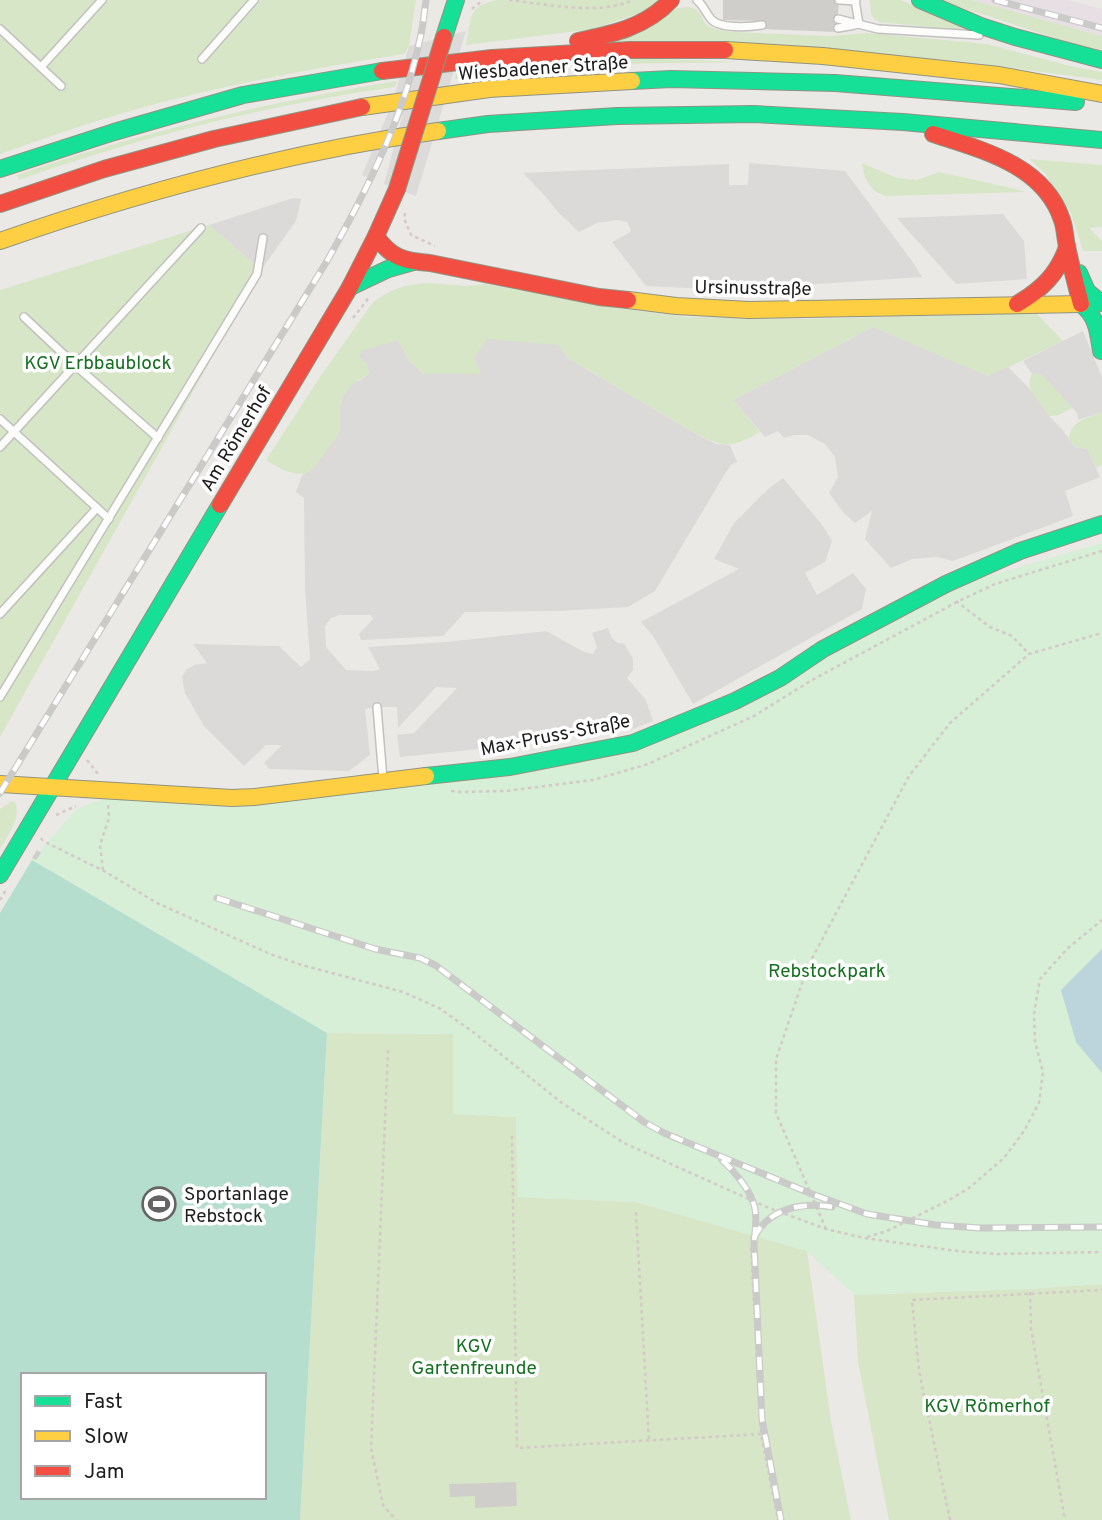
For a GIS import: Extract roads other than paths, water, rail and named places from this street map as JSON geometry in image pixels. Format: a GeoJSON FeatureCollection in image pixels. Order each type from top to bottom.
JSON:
{"type":"FeatureCollection","features":[{"type":"Feature","properties":{"kind":"main road","name":"Am Römerhof"},"geometry":{"type":"LineString","coordinates":[[0,875],[350,287],[397,189],[456,0]]}},
{"type":"Feature","properties":{"kind":"main road"},"geometry":{"type":"LineString","coordinates":[[920,0],[981,26],[1102,60]]}},
{"type":"Feature","properties":{"kind":"main road"},"geometry":{"type":"LineString","coordinates":[[492,58],[616,32],[647,20],[672,2]]}},
{"type":"Feature","properties":{"kind":"main road"},"geometry":{"type":"LineString","coordinates":[[0,169],[114,132],[243,95],[370,73],[492,58],[629,50],[743,51],[823,56],[999,75],[1102,94]]}},
{"type":"Feature","properties":{"kind":"main road","name":"Wiesbadener Straße"},"geometry":{"type":"LineString","coordinates":[[0,204],[104,169],[214,139],[362,107],[489,89],[671,79],[809,82],[1102,104]]}},
{"type":"Feature","properties":{"kind":"main road"},"geometry":{"type":"LineString","coordinates":[[0,242],[113,202],[214,174],[378,139],[466,127],[582,118],[704,114],[892,121],[1102,140]]}},
{"type":"Feature","properties":{"kind":"main road"},"geometry":{"type":"LineString","coordinates":[[892,121],[1010,163],[1032,176],[1049,193],[1062,218],[1088,327],[1102,352]]}},
{"type":"Feature","properties":{"kind":"main road","name":"Ursinusstraße"},"geometry":{"type":"LineString","coordinates":[[376,236],[408,248],[421,262],[599,298],[676,306],[749,310],[1081,304]]}},
{"type":"Feature","properties":{"kind":"main road"},"geometry":{"type":"LineString","coordinates":[[1066,240],[1087,291],[1101,303]]}},
{"type":"Feature","properties":{"kind":"main road"},"geometry":{"type":"LineString","coordinates":[[1017,304],[1052,279],[1062,264],[1066,240]]}},
{"type":"Feature","properties":{"kind":"main road"},"geometry":{"type":"LineString","coordinates":[[350,287],[388,270],[421,262]]}},
{"type":"Feature","properties":{"kind":"main road","name":"Max-Pruss-Straße"},"geometry":{"type":"LineString","coordinates":[[0,784],[232,798],[254,797],[510,767],[633,743],[735,701],[780,678],[823,649],[946,584],[1020,551],[1102,524]]}},
{"type":"Feature","properties":{"kind":"lane"},"geometry":{"type":"LineString","coordinates":[[41,67],[102,0]]}},
{"type":"Feature","properties":{"kind":"lane"},"geometry":{"type":"LineString","coordinates":[[202,59],[254,0]]}},
{"type":"Feature","properties":{"kind":"lane"},"geometry":{"type":"LineString","coordinates":[[697,0],[712,21],[719,25],[758,26],[755,15]]}},
{"type":"Feature","properties":{"kind":"lane"},"geometry":{"type":"LineString","coordinates":[[839,0],[856,1],[859,24]]}},
{"type":"Feature","properties":{"kind":"lane"},"geometry":{"type":"LineString","coordinates":[[838,19],[878,29],[1015,37]]}},
{"type":"Feature","properties":{"kind":"lane"},"geometry":{"type":"LineString","coordinates":[[838,28],[859,24]]}},
{"type":"Feature","properties":{"kind":"lane"},"geometry":{"type":"LineString","coordinates":[[0,29],[61,86]]}},
{"type":"Feature","properties":{"kind":"lane"},"geometry":{"type":"LineString","coordinates":[[0,447],[201,228]]}},
{"type":"Feature","properties":{"kind":"lane"},"geometry":{"type":"LineString","coordinates":[[0,697],[257,274],[263,238]]}},
{"type":"Feature","properties":{"kind":"lane"},"geometry":{"type":"LineString","coordinates":[[24,317],[158,438]]}},
{"type":"Feature","properties":{"kind":"lane"},"geometry":{"type":"LineString","coordinates":[[0,419],[109,519]]}},
{"type":"Feature","properties":{"kind":"lane"},"geometry":{"type":"LineString","coordinates":[[0,614],[97,508]]}},
{"type":"Feature","properties":{"kind":"lane"},"geometry":{"type":"LineString","coordinates":[[377,707],[383,780]]}},
{"type":"Feature","properties":{"kind":"water"},"geometry":{"type":"Polygon","coordinates":[[[1102,949],[1102,1073],[1076,1042],[1061,990],[1102,949]]]}},
{"type":"Feature","properties":{"kind":"railway"},"geometry":{"type":"LineString","coordinates":[[0,793],[341,235],[393,128],[412,72],[426,0]]}},
{"type":"Feature","properties":{"kind":"railway"},"geometry":{"type":"LineString","coordinates":[[995,0],[1102,28]]}},
{"type":"Feature","properties":{"kind":"railway"},"geometry":{"type":"LineString","coordinates":[[217,898],[375,949],[420,958],[435,965],[644,1122],[664,1133],[812,1194],[867,1214],[936,1225],[980,1228],[1102,1227]]}},
{"type":"Feature","properties":{"kind":"railway"},"geometry":{"type":"LineString","coordinates":[[722,1160],[744,1185],[755,1207],[754,1243],[762,1419],[781,1520]]}},
{"type":"Feature","properties":{"kind":"railway"},"geometry":{"type":"LineString","coordinates":[[754,1238],[768,1220],[787,1209],[832,1207]]}},
{"type":"Feature","properties":{"kind":"place","name":"Sportanlage Rebstock"},"geometry":{"type":"Point","coordinates":[159,1204]}},
{"type":"Feature","properties":{"kind":"park label","name":"KGV Erbbaublock"},"geometry":{"type":"Point","coordinates":[98,362]}},
{"type":"Feature","properties":{"kind":"park label","name":"Rebstockpark"},"geometry":{"type":"Point","coordinates":[827,970]}},
{"type":"Feature","properties":{"kind":"park label","name":"KGV Gartenfreunde"},"geometry":{"type":"Point","coordinates":[474,1356]}},
{"type":"Feature","properties":{"kind":"park label","name":"KGV Römerhof"},"geometry":{"type":"Point","coordinates":[987,1405]}}]}
